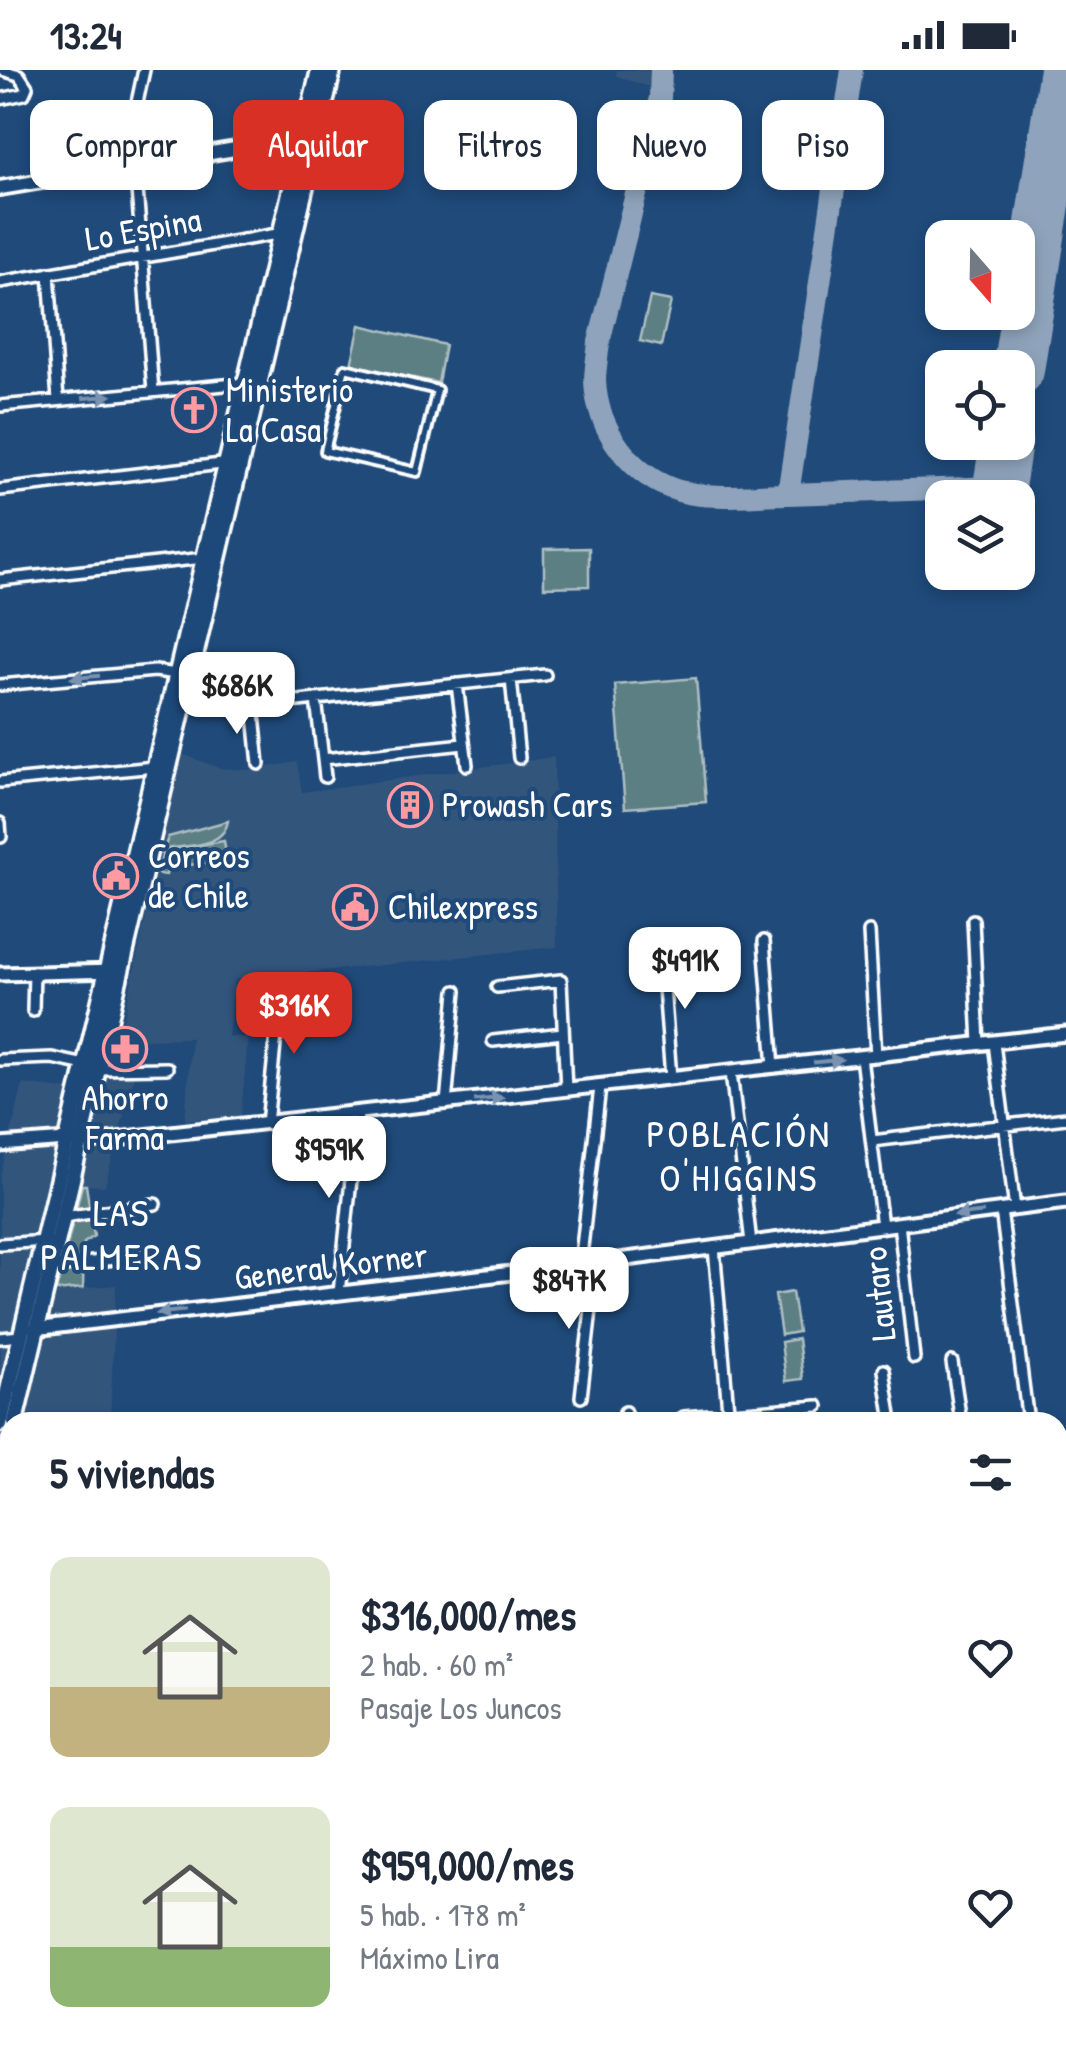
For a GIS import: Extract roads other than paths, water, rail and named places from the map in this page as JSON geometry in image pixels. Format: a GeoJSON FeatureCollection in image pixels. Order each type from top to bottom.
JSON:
{"type":"FeatureCollection","features":[{"type":"Feature","properties":{"kind":"main road"},"geometry":{"type":"LineString","coordinates":[[315,100],[319,70]]}},
{"type":"Feature","properties":{"kind":"main road"},"geometry":{"type":"LineString","coordinates":[[323,100],[333,70]]}},
{"type":"Feature","properties":{"kind":"main road"},"geometry":{"type":"LineString","coordinates":[[0,188],[30,183]]}},
{"type":"Feature","properties":{"kind":"main road"},"geometry":{"type":"LineString","coordinates":[[3,1412],[50,1241],[114,970],[185,700],[297,190]]}},
{"type":"Feature","properties":{"kind":"main road"},"geometry":{"type":"LineString","coordinates":[[114,970],[155,768],[204,558],[234,464]]}},
{"type":"Feature","properties":{"kind":"main road"},"geometry":{"type":"LineString","coordinates":[[16,1412],[51,1268],[50,1241],[62,1217],[74,1142]]}},
{"type":"Feature","properties":{"kind":"street"},"geometry":{"type":"LineString","coordinates":[[0,99],[24,94],[28,87],[18,75],[2,70]]}},
{"type":"Feature","properties":{"kind":"street"},"geometry":{"type":"LineString","coordinates":[[137,100],[144,70]]}},
{"type":"Feature","properties":{"kind":"street"},"geometry":{"type":"LineString","coordinates":[[139,190],[153,392]]}},
{"type":"Feature","properties":{"kind":"street","name":"Lo Espina"},"geometry":{"type":"LineString","coordinates":[[0,282],[287,233]]}},
{"type":"Feature","properties":{"kind":"street"},"geometry":{"type":"LineString","coordinates":[[49,273],[58,400]]}},
{"type":"Feature","properties":{"kind":"street"},"geometry":{"type":"LineString","coordinates":[[345,368],[437,390],[417,472],[325,450],[345,368]]}},
{"type":"Feature","properties":{"kind":"street"},"geometry":{"type":"LineString","coordinates":[[0,406],[253,382]]}},
{"type":"Feature","properties":{"kind":"street"},"geometry":{"type":"LineString","coordinates":[[0,490],[234,464]]}},
{"type":"Feature","properties":{"kind":"street"},"geometry":{"type":"LineString","coordinates":[[0,580],[204,558]]}},
{"type":"Feature","properties":{"kind":"street"},"geometry":{"type":"LineString","coordinates":[[0,685],[155,670],[177,674]]}},
{"type":"Feature","properties":{"kind":"street"},"geometry":{"type":"LineString","coordinates":[[185,700],[222,708],[253,706],[545,675]]}},
{"type":"Feature","properties":{"kind":"street"},"geometry":{"type":"LineString","coordinates":[[511,678],[519,758]]}},
{"type":"Feature","properties":{"kind":"street"},"geometry":{"type":"LineString","coordinates":[[458,684],[467,765]]}},
{"type":"Feature","properties":{"kind":"street"},"geometry":{"type":"LineString","coordinates":[[316,699],[325,778]]}},
{"type":"Feature","properties":{"kind":"street"},"geometry":{"type":"LineString","coordinates":[[253,706],[259,764]]}},
{"type":"Feature","properties":{"kind":"street"},"geometry":{"type":"LineString","coordinates":[[323,759],[464,744]]}},
{"type":"Feature","properties":{"kind":"street"},"geometry":{"type":"LineString","coordinates":[[0,782],[155,768]]}},
{"type":"Feature","properties":{"kind":"street"},"geometry":{"type":"LineString","coordinates":[[0,823],[2,837]]}},
{"type":"Feature","properties":{"kind":"street"},"geometry":{"type":"LineString","coordinates":[[973,920],[979,1044]]}},
{"type":"Feature","properties":{"kind":"street"},"geometry":{"type":"LineString","coordinates":[[869,932],[876,1056]]}},
{"type":"Feature","properties":{"kind":"street"},"geometry":{"type":"LineString","coordinates":[[764,941],[774,1067]]}},
{"type":"Feature","properties":{"kind":"street"},"geometry":{"type":"LineString","coordinates":[[661,948],[672,1078]]}},
{"type":"Feature","properties":{"kind":"street"},"geometry":{"type":"LineString","coordinates":[[0,974],[114,970]]}},
{"type":"Feature","properties":{"kind":"street"},"geometry":{"type":"LineString","coordinates":[[32,1011],[34,972]]}},
{"type":"Feature","properties":{"kind":"street"},"geometry":{"type":"LineString","coordinates":[[498,987],[561,980],[566,1090]]}},
{"type":"Feature","properties":{"kind":"street"},"geometry":{"type":"LineString","coordinates":[[446,1104],[456,991]]}},
{"type":"Feature","properties":{"kind":"street"},"geometry":{"type":"LineString","coordinates":[[267,1124],[280,995]]}},
{"type":"Feature","properties":{"kind":"street"},"geometry":{"type":"LineString","coordinates":[[493,1041],[563,1033]]}},
{"type":"Feature","properties":{"kind":"street"},"geometry":{"type":"LineString","coordinates":[[0,1145],[267,1124],[1066,1034]]}},
{"type":"Feature","properties":{"kind":"street"},"geometry":{"type":"LineString","coordinates":[[994,1043],[1027,1412]]}},
{"type":"Feature","properties":{"kind":"street"},"geometry":{"type":"LineString","coordinates":[[0,1060],[42,1057],[91,1067],[166,1068]]}},
{"type":"Feature","properties":{"kind":"street","name":"Lautaro"},"geometry":{"type":"LineString","coordinates":[[861,1057],[882,1226]]}},
{"type":"Feature","properties":{"kind":"street"},"geometry":{"type":"LineString","coordinates":[[731,1072],[750,1243]]}},
{"type":"Feature","properties":{"kind":"street"},"geometry":{"type":"LineString","coordinates":[[580,1265],[600,1086]]}},
{"type":"Feature","properties":{"kind":"street"},"geometry":{"type":"LineString","coordinates":[[340,1292],[358,1114]]}},
{"type":"Feature","properties":{"kind":"street"},"geometry":{"type":"LineString","coordinates":[[872,1141],[1066,1118]]}},
{"type":"Feature","properties":{"kind":"street","name":"General Korner"},"geometry":{"type":"LineString","coordinates":[[21,1336],[37,1328],[580,1265],[1066,1202]]}},
{"type":"Feature","properties":{"kind":"street"},"geometry":{"type":"LineString","coordinates":[[62,1217],[155,1204]]}},
{"type":"Feature","properties":{"kind":"street","name":"Lautaro"},"geometry":{"type":"LineString","coordinates":[[899,1224],[914,1358]]}},
{"type":"Feature","properties":{"kind":"street"},"geometry":{"type":"LineString","coordinates":[[0,1244],[50,1241]]}},
{"type":"Feature","properties":{"kind":"street"},"geometry":{"type":"LineString","coordinates":[[714,1247],[730,1412]]}},
{"type":"Feature","properties":{"kind":"street"},"geometry":{"type":"LineString","coordinates":[[51,1268],[142,1255]]}},
{"type":"Feature","properties":{"kind":"street"},"geometry":{"type":"LineString","coordinates":[[581,1397],[600,1262]]}},
{"type":"Feature","properties":{"kind":"street"},"geometry":{"type":"LineString","coordinates":[[0,1338],[21,1336]]}},
{"type":"Feature","properties":{"kind":"street"},"geometry":{"type":"LineString","coordinates":[[952,1362],[960,1412]]}},
{"type":"Feature","properties":{"kind":"street"},"geometry":{"type":"LineString","coordinates":[[884,1370],[890,1412]]}},
{"type":"Feature","properties":{"kind":"street"},"geometry":{"type":"LineString","coordinates":[[774,1412],[818,1406]]}},
{"type":"Feature","properties":{"kind":"place","name":"Ministerio La Casa"},"geometry":{"type":"Point","coordinates":[194,410]}},
{"type":"Feature","properties":{"kind":"place","name":"Prowash Cars"},"geometry":{"type":"Point","coordinates":[410,805]}},
{"type":"Feature","properties":{"kind":"place","name":"Correos de Chile"},"geometry":{"type":"Point","coordinates":[116,876]}},
{"type":"Feature","properties":{"kind":"place","name":"Chilexpress"},"geometry":{"type":"Point","coordinates":[355,907]}},
{"type":"Feature","properties":{"kind":"place","name":"Ahorro Farma"},"geometry":{"type":"Point","coordinates":[125,1049]}},
{"type":"Feature","properties":{"kind":"district","name":"POBLACIÓN O'HIGGINS"},"geometry":{"type":"Point","coordinates":[739,1156]}},
{"type":"Feature","properties":{"kind":"district","name":"LAS PALMERAS"},"geometry":{"type":"Point","coordinates":[122,1235]}}]}
